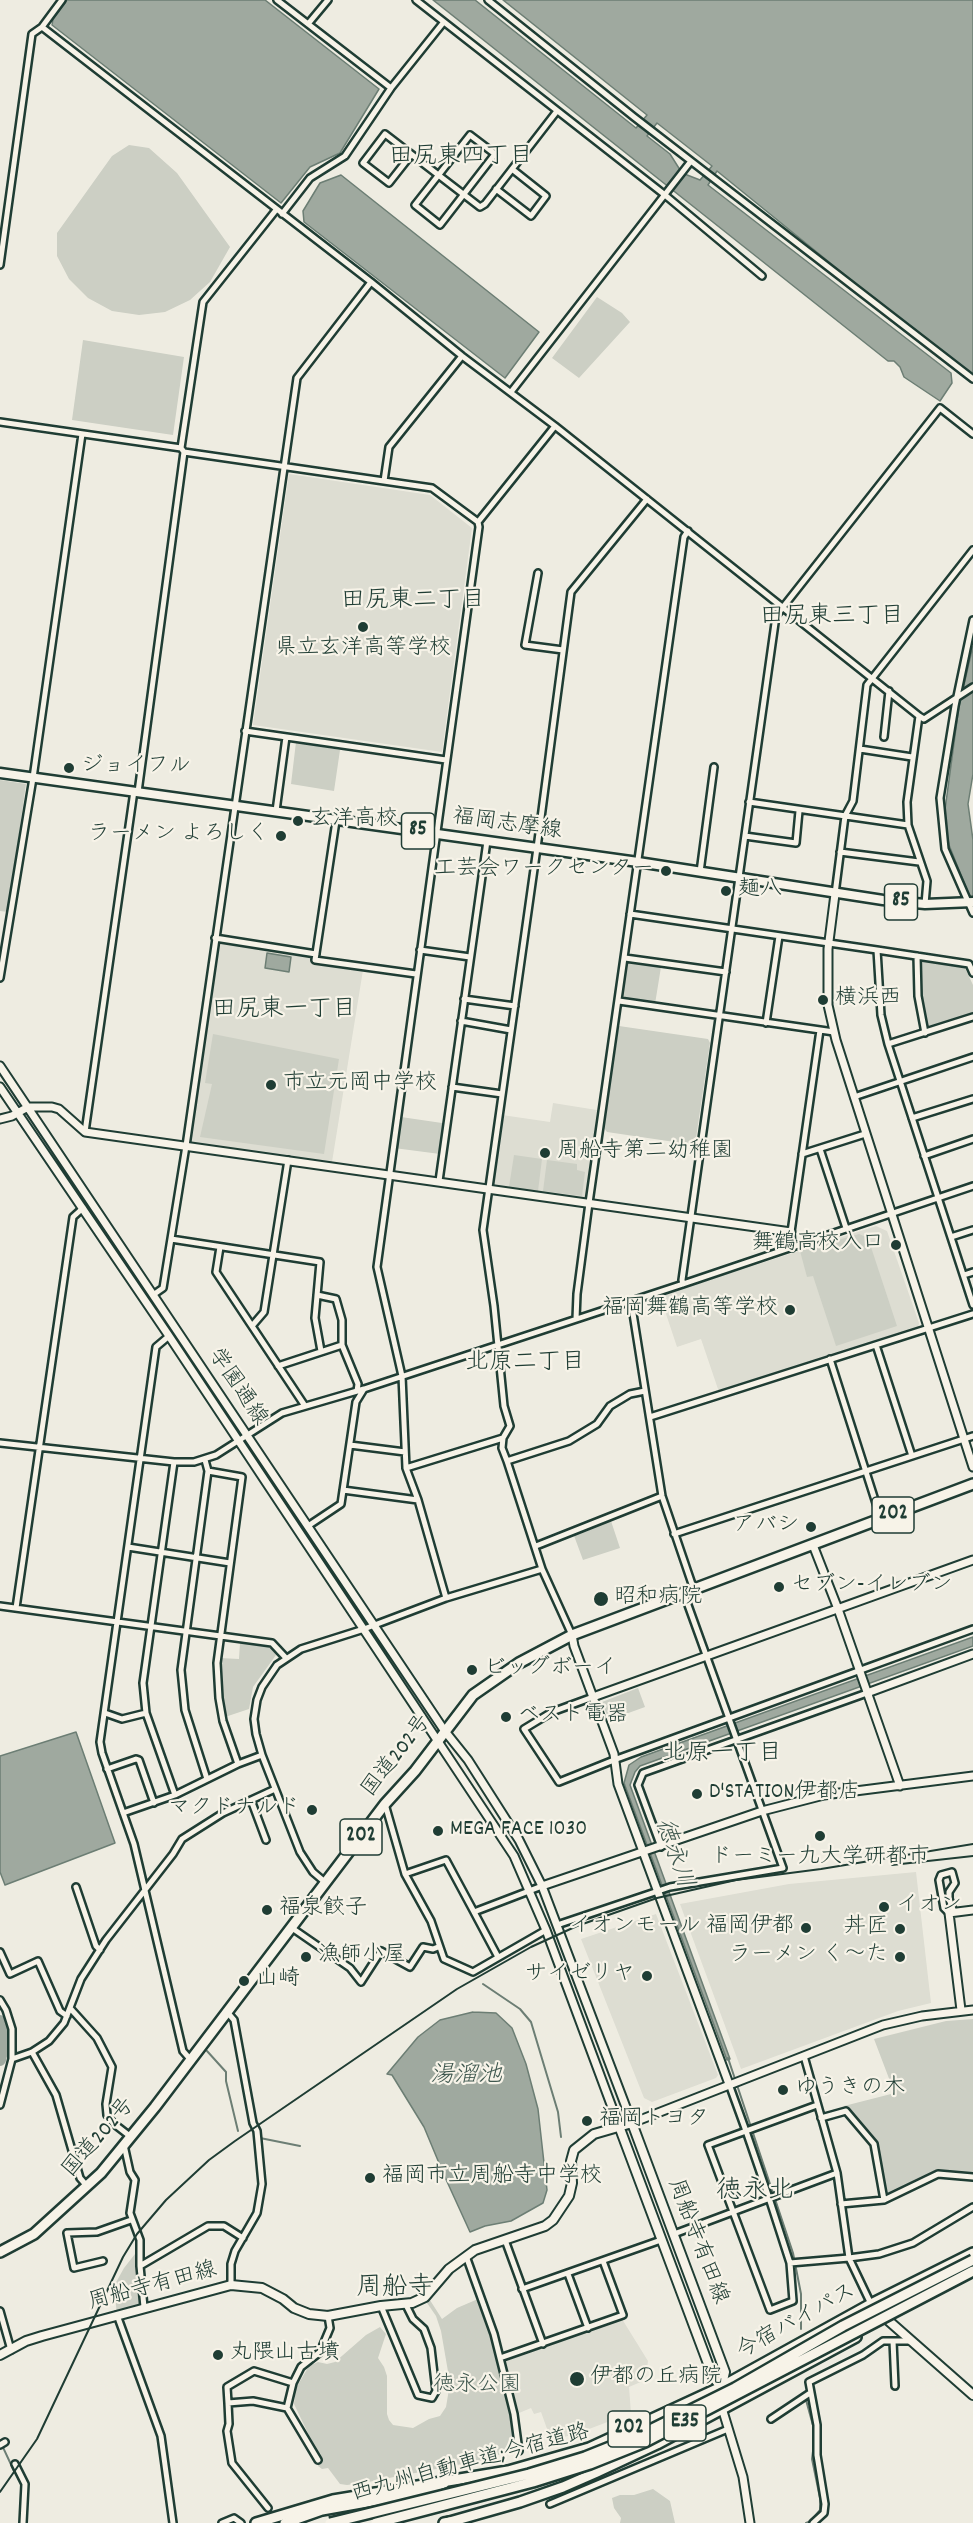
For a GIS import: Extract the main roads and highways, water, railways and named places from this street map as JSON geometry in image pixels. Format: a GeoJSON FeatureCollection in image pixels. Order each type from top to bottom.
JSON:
{"type":"FeatureCollection","features":[{"type":"Feature","properties":{"kind":"highway","name":"国道202号"},"geometry":{"type":"LineString","coordinates":[[0,2252],[34,2234],[87,2186],[131,2137],[385,1804],[415,1771],[472,1695],[519,1663],[572,1635],[973,1484]]}},
{"type":"Feature","properties":{"kind":"highway","name":"今宿バイパス"},"geometry":{"type":"LineString","coordinates":[[256,2523],[333,2500],[508,2471],[589,2448],[721,2387],[871,2304],[973,2253]]}},
{"type":"Feature","properties":{"kind":"highway","name":"西九州自動車道;今宿道路"},"geometry":{"type":"LineString","coordinates":[[330,2523],[529,2474],[585,2457],[640,2435],[735,2388],[843,2326],[973,2260]]}},
{"type":"Feature","properties":{"kind":"highway","name":"西九州自動車道;今宿道路"},"geometry":{"type":"LineString","coordinates":[[376,2523],[533,2482],[590,2464],[645,2442],[973,2271]]}},
{"type":"Feature","properties":{"kind":"highway","name":"今宿バイパス"},"geometry":{"type":"LineString","coordinates":[[447,2523],[563,2487],[657,2444],[888,2319],[973,2276]]}},
{"type":"Feature","properties":{"kind":"highway"},"geometry":{"type":"LineString","coordinates":[[285,2523],[322,2510],[417,2493],[444,2483]]}},
{"type":"Feature","properties":{"kind":"main road","name":"福岡志摩線"},"geometry":{"type":"LineString","coordinates":[[0,773],[638,862],[835,894],[925,904],[970,902]]}},
{"type":"Feature","properties":{"kind":"main road","name":"周船寺有田線"},"geometry":{"type":"LineString","coordinates":[[0,2355],[26,2341],[231,2285],[262,2288],[283,2299],[294,2308],[309,2314],[328,2316],[381,2306],[406,2305],[425,2297],[449,2269],[475,2250],[545,2226],[553,2220],[569,2196],[574,2150],[594,2134],[632,2123],[725,2372],[721,2387],[722,2408]]}},
{"type":"Feature","properties":{"kind":"main road","name":"周船寺有田線"},"geometry":{"type":"LineString","coordinates":[[619,2126],[713,2377],[721,2387]]}},
{"type":"Feature","properties":{"kind":"main road"},"geometry":{"type":"LineString","coordinates":[[871,2304],[973,2395]]}},
{"type":"Feature","properties":{"kind":"water"},"geometry":{"type":"Polygon","coordinates":[[[67,0],[265,0],[379,89],[340,153],[310,167],[281,203],[52,25],[53,19],[67,0]]]}},
{"type":"Feature","properties":{"kind":"water"},"geometry":{"type":"Polygon","coordinates":[[[433,0],[475,0],[636,128],[647,115],[503,0],[973,0],[973,379],[717,171],[708,185],[951,373],[952,383],[940,401],[904,377],[900,367],[894,361],[888,361],[433,0]],[[657,123],[647,136],[670,154],[682,173],[700,180],[712,166],[657,123]]]}},
{"type":"Feature","properties":{"kind":"water"},"geometry":{"type":"Polygon","coordinates":[[[341,175],[539,332],[505,378],[304,222],[303,211],[320,183],[341,175]]]}},
{"type":"Feature","properties":{"kind":"water"},"geometry":{"type":"Polygon","coordinates":[[[973,646],[973,774],[968,804],[973,840],[973,905],[949,845],[944,817],[959,706],[973,646]]]}},
{"type":"Feature","properties":{"kind":"water"},"geometry":{"type":"Polygon","coordinates":[[[267,953],[291,957],[289,972],[265,968],[267,953]]]}},
{"type":"Feature","properties":{"kind":"water","name":"徳永川"},"geometry":{"type":"Polygon","coordinates":[[[973,1637],[973,1646],[640,1766],[635,1772],[630,1785],[730,2059],[727,2060],[624,1783],[629,1765],[641,1757],[973,1637]]]}},
{"type":"Feature","properties":{"kind":"water"},"geometry":{"type":"Polygon","coordinates":[[[76,1732],[115,1843],[5,1885],[0,1872],[0,1756],[76,1732]]]}},
{"type":"Feature","properties":{"kind":"water","name":"湯溜池"},"geometry":{"type":"Polygon","coordinates":[[[473,2012],[496,2013],[512,2028],[526,2064],[538,2109],[547,2190],[543,2203],[511,2221],[485,2226],[470,2232],[424,2127],[392,2075],[387,2074],[418,2037],[440,2020],[473,2012]]]}},
{"type":"Feature","properties":{"kind":"waterway"},"geometry":{"type":"LineString","coordinates":[[483,1984],[520,2009],[531,2022],[558,2112],[561,2137]]}},
{"type":"Feature","properties":{"kind":"waterway"},"geometry":{"type":"LineString","coordinates":[[0,2021],[3,2028],[0,2060]]}},
{"type":"Feature","properties":{"kind":"waterway"},"geometry":{"type":"LineString","coordinates":[[207,2051],[226,2072],[238,2131]]}},
{"type":"Feature","properties":{"kind":"waterway","name":"徳永川"},"geometry":{"type":"LineString","coordinates":[[728,2058],[793,2253],[801,2294],[801,2329]]}},
{"type":"Feature","properties":{"kind":"waterway"},"geometry":{"type":"LineString","coordinates":[[260,2138],[300,2146]]}},
{"type":"Feature","properties":{"kind":"waterway"},"geometry":{"type":"LineString","coordinates":[[806,2400],[814,2429]]}},
{"type":"Feature","properties":{"kind":"waterway"},"geometry":{"type":"LineString","coordinates":[[806,2523],[811,2521],[820,2510],[820,2498],[812,2459],[815,2435]]}},
{"type":"Feature","properties":{"kind":"waterway"},"geometry":{"type":"LineString","coordinates":[[0,2441],[14,2471]]}},
{"type":"Feature","properties":{"kind":"railway"},"geometry":{"type":"LineString","coordinates":[[0,2492],[37,2439],[123,2257],[137,2234],[166,2200],[209,2160],[235,2141],[457,1989],[531,1947],[577,1926],[657,1898],[736,1880],[821,1869],[973,1844]]}},
{"type":"Feature","properties":{"kind":"railway"},"geometry":{"type":"LineString","coordinates":[[892,1865],[973,1856]]}},
{"type":"Feature","properties":{"kind":"place","name":"県立玄洋高等学校"},"geometry":{"type":"Point","coordinates":[363,627]}},
{"type":"Feature","properties":{"kind":"place","name":"ジョイフル"},"geometry":{"type":"Point","coordinates":[69,768]}},
{"type":"Feature","properties":{"kind":"place","name":"玄洋高校"},"geometry":{"type":"Point","coordinates":[298,821]}},
{"type":"Feature","properties":{"kind":"place","name":"ラーメン よろしく"},"geometry":{"type":"Point","coordinates":[281,836]}},
{"type":"Feature","properties":{"kind":"place","name":"工芸会ワークセンター"},"geometry":{"type":"Point","coordinates":[666,871]}},
{"type":"Feature","properties":{"kind":"place","name":"麺八"},"geometry":{"type":"Point","coordinates":[726,891]}},
{"type":"Feature","properties":{"kind":"place","name":"横浜西"},"geometry":{"type":"Point","coordinates":[823,1000]}},
{"type":"Feature","properties":{"kind":"place","name":"市立元岡中学校"},"geometry":{"type":"Point","coordinates":[271,1085]}},
{"type":"Feature","properties":{"kind":"place","name":"周船寺第二幼稚園"},"geometry":{"type":"Point","coordinates":[545,1153]}},
{"type":"Feature","properties":{"kind":"place","name":"舞鶴高校入口"},"geometry":{"type":"Point","coordinates":[896,1245]}},
{"type":"Feature","properties":{"kind":"place","name":"福岡舞鶴高等学校"},"geometry":{"type":"Point","coordinates":[790,1310]}},
{"type":"Feature","properties":{"kind":"place","name":"アバシ"},"geometry":{"type":"Point","coordinates":[811,1527]}},
{"type":"Feature","properties":{"kind":"place","name":"セブン-イレブン"},"geometry":{"type":"Point","coordinates":[779,1587]}},
{"type":"Feature","properties":{"kind":"place","name":"昭和病院"},"geometry":{"type":"Point","coordinates":[601,1599]}},
{"type":"Feature","properties":{"kind":"place","name":"ビッグボーイ"},"geometry":{"type":"Point","coordinates":[472,1670]}},
{"type":"Feature","properties":{"kind":"place","name":"ベスト電器"},"geometry":{"type":"Point","coordinates":[506,1717]}},
{"type":"Feature","properties":{"kind":"place","name":"D'STATION伊都店"},"geometry":{"type":"Point","coordinates":[697,1794]}},
{"type":"Feature","properties":{"kind":"place","name":"マクドナルド"},"geometry":{"type":"Point","coordinates":[312,1810]}},
{"type":"Feature","properties":{"kind":"place","name":"MEGA FACE 1030"},"geometry":{"type":"Point","coordinates":[438,1831]}},
{"type":"Feature","properties":{"kind":"place","name":"ドーミー九大学研都市"},"geometry":{"type":"Point","coordinates":[820,1836]}},
{"type":"Feature","properties":{"kind":"place","name":"イオン"},"geometry":{"type":"Point","coordinates":[884,1907]}},
{"type":"Feature","properties":{"kind":"place","name":"福泉餃子"},"geometry":{"type":"Point","coordinates":[267,1910]}},
{"type":"Feature","properties":{"kind":"place","name":"イオンモール 福岡伊都"},"geometry":{"type":"Point","coordinates":[806,1928]}},
{"type":"Feature","properties":{"kind":"place","name":"丼匠"},"geometry":{"type":"Point","coordinates":[900,1929]}},
{"type":"Feature","properties":{"kind":"place","name":"漁師小屋"},"geometry":{"type":"Point","coordinates":[306,1957]}},
{"type":"Feature","properties":{"kind":"place","name":"ラーメン く〜た"},"geometry":{"type":"Point","coordinates":[900,1957]}},
{"type":"Feature","properties":{"kind":"place","name":"サイゼリヤ"},"geometry":{"type":"Point","coordinates":[647,1976]}},
{"type":"Feature","properties":{"kind":"place","name":"山崎"},"geometry":{"type":"Point","coordinates":[244,1981]}},
{"type":"Feature","properties":{"kind":"place","name":"ゆうきの木"},"geometry":{"type":"Point","coordinates":[783,2090]}},
{"type":"Feature","properties":{"kind":"place","name":"福岡トヨタ"},"geometry":{"type":"Point","coordinates":[587,2121]}},
{"type":"Feature","properties":{"kind":"place","name":"福岡市立周船寺中学校"},"geometry":{"type":"Point","coordinates":[370,2178]}},
{"type":"Feature","properties":{"kind":"place","name":"丸隈山古墳"},"geometry":{"type":"Point","coordinates":[218,2355]}},
{"type":"Feature","properties":{"kind":"place","name":"伊都の丘病院"},"geometry":{"type":"Point","coordinates":[577,2379]}},
{"type":"Feature","properties":{"kind":"district","name":"田尻東四丁目"},"geometry":{"type":"Point","coordinates":[461,159]}},
{"type":"Feature","properties":{"kind":"district","name":"田尻東二丁目"},"geometry":{"type":"Point","coordinates":[413,603]}},
{"type":"Feature","properties":{"kind":"district","name":"田尻東三丁目"},"geometry":{"type":"Point","coordinates":[832,619]}},
{"type":"Feature","properties":{"kind":"district","name":"田尻東一丁目"},"geometry":{"type":"Point","coordinates":[284,1012]}},
{"type":"Feature","properties":{"kind":"district","name":"北原二丁目"},"geometry":{"type":"Point","coordinates":[525,1365]}},
{"type":"Feature","properties":{"kind":"district","name":"北原一丁目"},"geometry":{"type":"Point","coordinates":[722,1756]}},
{"type":"Feature","properties":{"kind":"district","name":"徳永北"},"geometry":{"type":"Point","coordinates":[755,2193]}},
{"type":"Feature","properties":{"kind":"district","name":"周船寺"},"geometry":{"type":"Point","coordinates":[395,2290]}},
{"type":"Feature","properties":{"kind":"park label","name":"徳永公園"},"geometry":{"type":"Point","coordinates":[477,2387]}}]}
